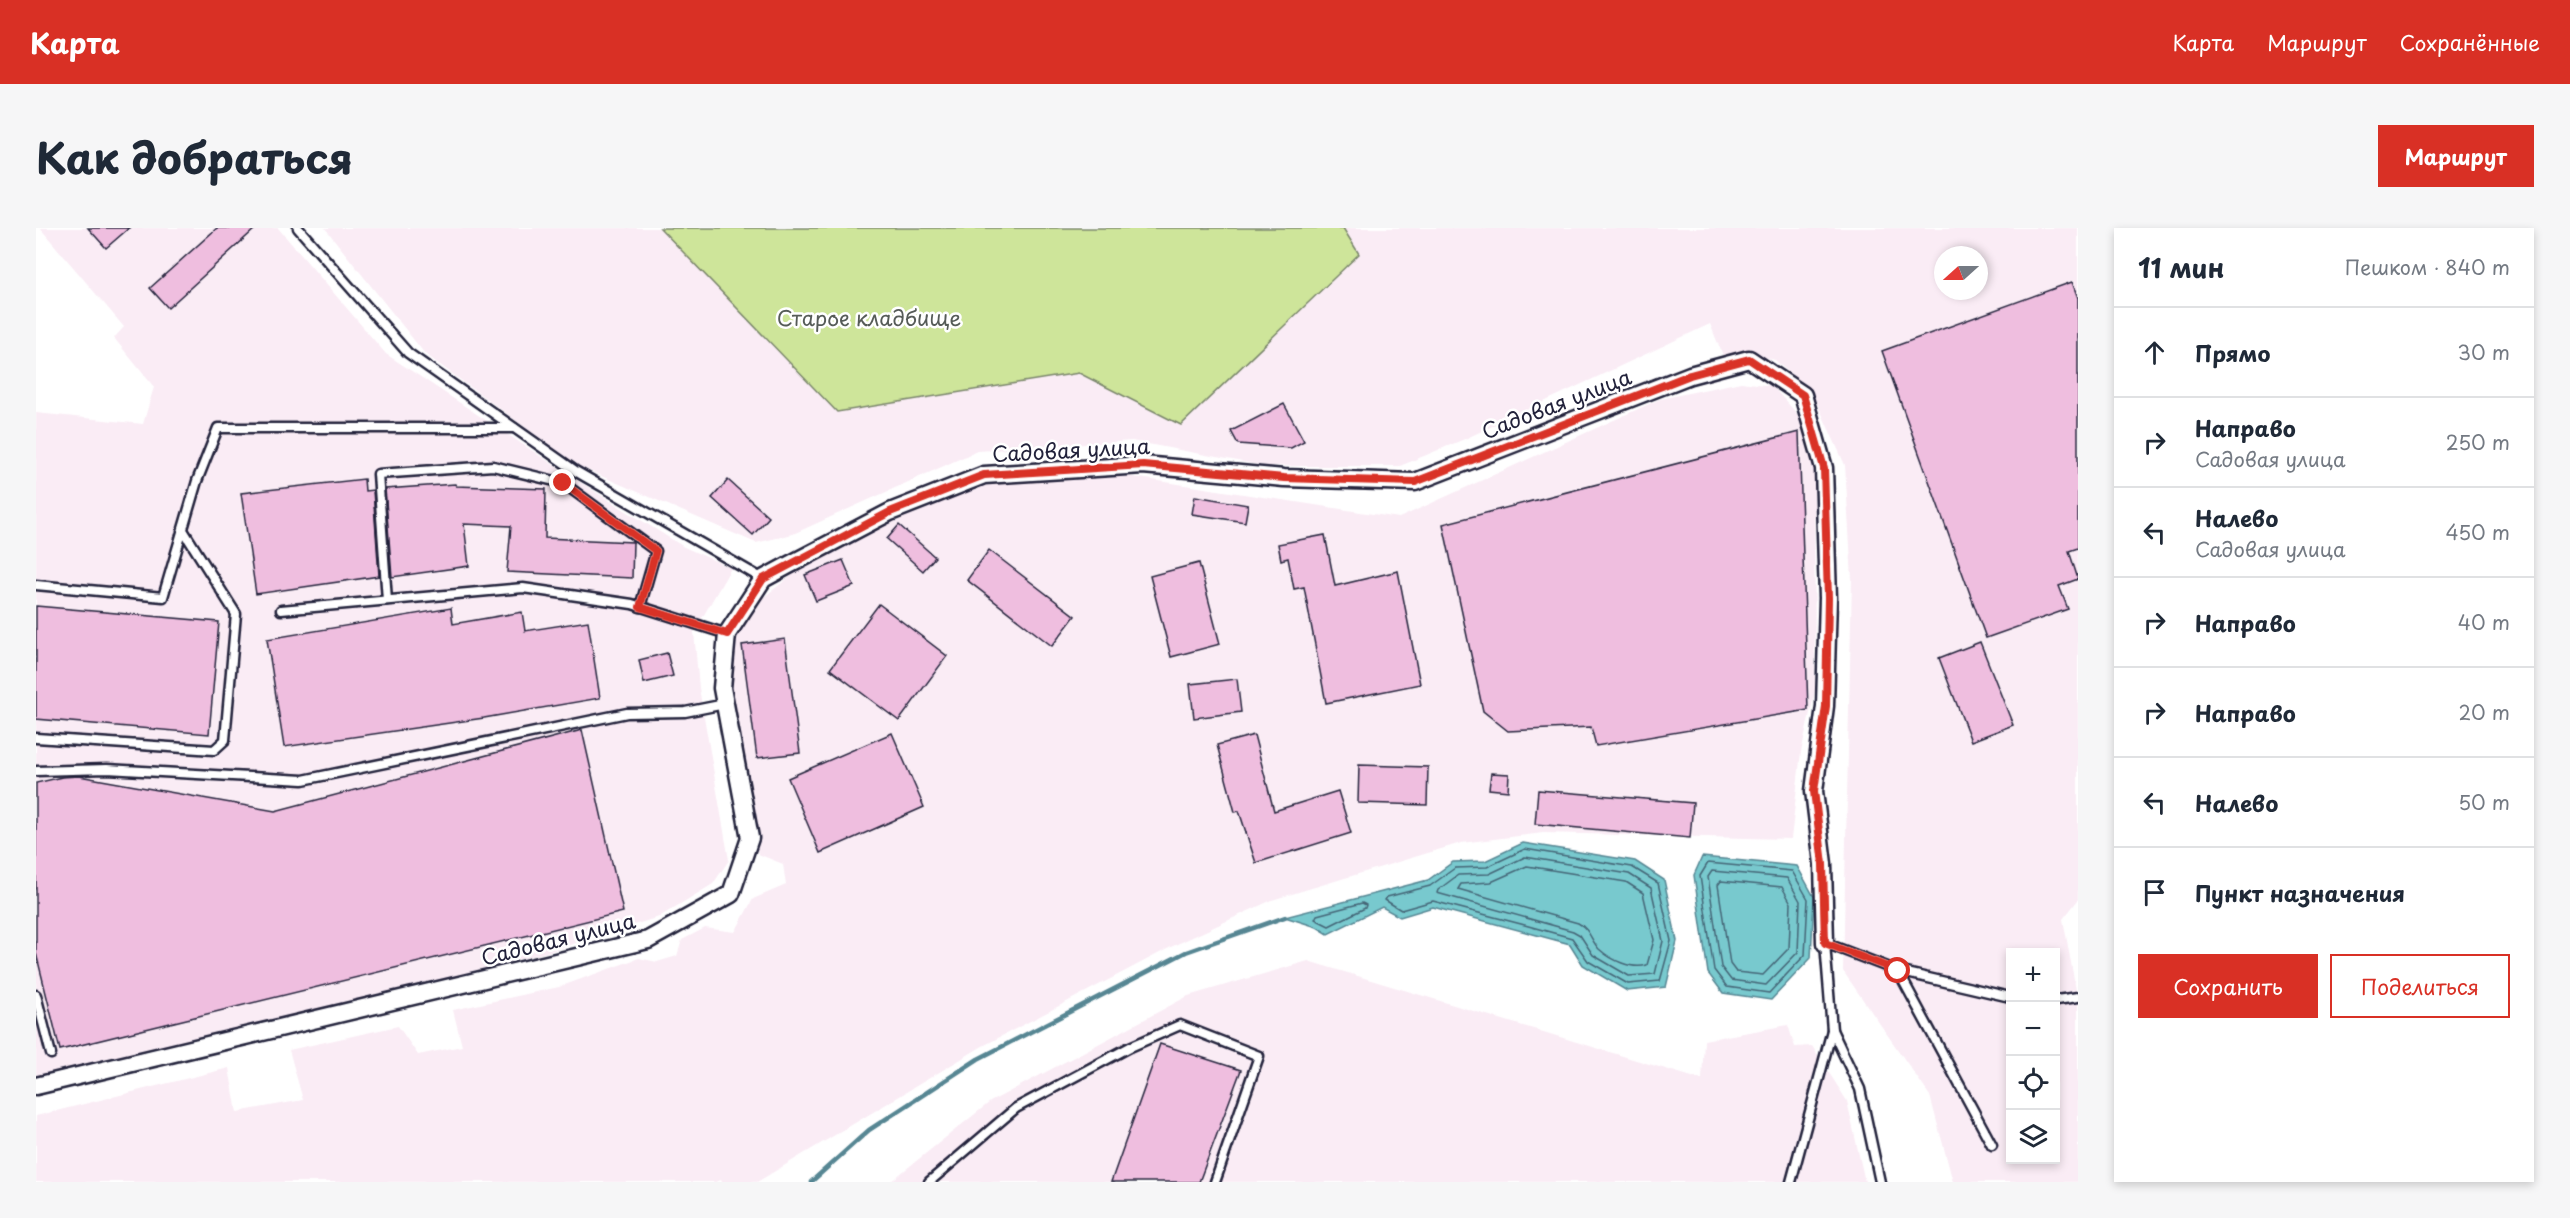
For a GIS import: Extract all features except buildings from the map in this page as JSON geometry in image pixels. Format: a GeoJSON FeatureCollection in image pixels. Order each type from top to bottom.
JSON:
{"type":"FeatureCollection","features":[{"type":"Feature","properties":{"kind":"street","name":"Садовая улица"},"geometry":{"type":"LineString","coordinates":[[36,1086],[648,940],[731,894],[750,838],[722,688],[727,634],[763,579],[890,512],[984,475],[1143,465],[1284,478],[1415,482],[1690,375],[1749,359],[1803,395],[1824,468],[1828,598],[1826,706],[1814,791],[1823,864],[1825,943]]}},
{"type":"Feature","properties":{"kind":"lane"},"geometry":{"type":"LineString","coordinates":[[298,228],[408,353],[577,472],[763,579]]}},
{"type":"Feature","properties":{"kind":"lane"},"geometry":{"type":"LineString","coordinates":[[36,585],[163,597],[197,481],[219,428],[514,428]]}},
{"type":"Feature","properties":{"kind":"lane"},"geometry":{"type":"LineString","coordinates":[[387,600],[378,474],[493,466],[563,483],[656,551],[640,607]]}},
{"type":"Feature","properties":{"kind":"lane"},"geometry":{"type":"LineString","coordinates":[[36,738],[214,750],[225,740],[236,614],[183,530]]}},
{"type":"Feature","properties":{"kind":"lane"},"geometry":{"type":"LineString","coordinates":[[281,610],[523,588],[640,607],[727,634]]}},
{"type":"Feature","properties":{"kind":"lane"},"geometry":{"type":"LineString","coordinates":[[36,771],[107,769],[303,780],[627,713],[685,712],[725,704]]}},
{"type":"Feature","properties":{"kind":"lane"},"geometry":{"type":"LineString","coordinates":[[1791,1182],[1832,1030],[1825,943],[1898,971],[2006,995]]}},
{"type":"Feature","properties":{"kind":"lane"},"geometry":{"type":"LineString","coordinates":[[1898,971],[1992,1144]]}},
{"type":"Feature","properties":{"kind":"lane"},"geometry":{"type":"LineString","coordinates":[[36,995],[51,1054]]}},
{"type":"Feature","properties":{"kind":"lane"},"geometry":{"type":"LineString","coordinates":[[2060,999],[2078,997]]}},
{"type":"Feature","properties":{"kind":"lane"},"geometry":{"type":"LineString","coordinates":[[928,1182],[1016,1108],[1130,1047],[1180,1025],[1259,1056],[1215,1182]]}},
{"type":"Feature","properties":{"kind":"lane"},"geometry":{"type":"LineString","coordinates":[[1832,1030],[1860,1089],[1880,1182]]}},
{"type":"Feature","properties":{"kind":"shaded area"},"geometry":{"type":"Polygon","coordinates":[[[40,228],[278,228],[386,354],[575,479],[684,547],[731,568],[694,632],[699,688],[729,860],[713,884],[659,917],[544,953],[36,1083],[36,413],[143,424],[154,387],[114,338],[124,327],[40,228]]]}},
{"type":"Feature","properties":{"kind":"shaded area"},"geometry":{"type":"Polygon","coordinates":[[[325,228],[660,228],[837,412],[1079,373],[1181,425],[1358,254],[1343,228],[2078,228],[2078,900],[2063,919],[2078,1001],[2078,1182],[1953,1182],[1930,1096],[1843,971],[1852,579],[1845,465],[1813,394],[1775,360],[1754,354],[1724,358],[1710,324],[1467,438],[1400,466],[1264,466],[1132,441],[977,451],[793,534],[756,543],[578,466],[425,354],[325,228]]]}},
{"type":"Feature","properties":{"kind":"shaded area"},"geometry":{"type":"Polygon","coordinates":[[[1741,382],[1772,386],[1800,417],[1814,454],[1815,691],[1801,752],[1791,839],[1543,833],[1461,843],[1272,900],[1173,946],[981,1047],[757,1182],[722,1182],[721,1180],[715,1182],[36,1182],[36,1116],[229,1068],[237,1112],[303,1100],[289,1050],[398,1026],[418,1055],[462,1046],[453,1010],[559,987],[639,958],[657,962],[677,956],[682,940],[705,928],[735,932],[753,899],[786,885],[783,864],[758,854],[718,661],[733,621],[796,572],[880,526],[1000,479],[1120,475],[1399,518],[1660,399],[1741,382]]]}},
{"type":"Feature","properties":{"kind":"shaded area"},"geometry":{"type":"Polygon","coordinates":[[[1308,961],[1702,1080],[1704,1040],[1788,1025],[1795,1047],[1812,1046],[1847,1101],[1865,1182],[890,1182],[990,1102],[1188,996],[1308,961]]]}},
{"type":"Feature","properties":{"kind":"green space","name":"Старое кладбище"},"geometry":{"type":"Polygon","coordinates":[[[660,228],[1343,228],[1359,254],[1181,425],[1079,373],[837,412],[660,228]]]}},
{"type":"Feature","properties":{"kind":"water"},"geometry":{"type":"Polygon","coordinates":[[[1523,843],[1635,861],[1664,880],[1677,941],[1666,987],[1627,991],[1583,965],[1570,944],[1433,907],[1400,917],[1382,907],[1328,934],[1317,927],[1285,917],[1428,880],[1453,862],[1485,861],[1523,843]]]}},
{"type":"Feature","properties":{"kind":"water"},"geometry":{"type":"Polygon","coordinates":[[[1702,857],[1797,866],[1814,897],[1811,958],[1771,1000],[1723,993],[1708,973],[1694,875],[1702,857]]]}},
{"type":"Feature","properties":{"kind":"waterway"},"geometry":{"type":"LineString","coordinates":[[811,1182],[869,1130],[978,1059],[1186,952],[1285,917]]}},
{"type":"Feature","properties":{"kind":"route"},"geometry":{"type":"LineString","coordinates":[[563,483],[656,551],[640,607],[727,634],[763,579],[890,512],[984,475],[1143,465],[1284,478],[1415,482],[1690,375],[1749,359],[1803,395],[1824,468],[1828,598],[1826,706],[1814,791],[1823,864],[1825,943],[1898,971]]}}]}
